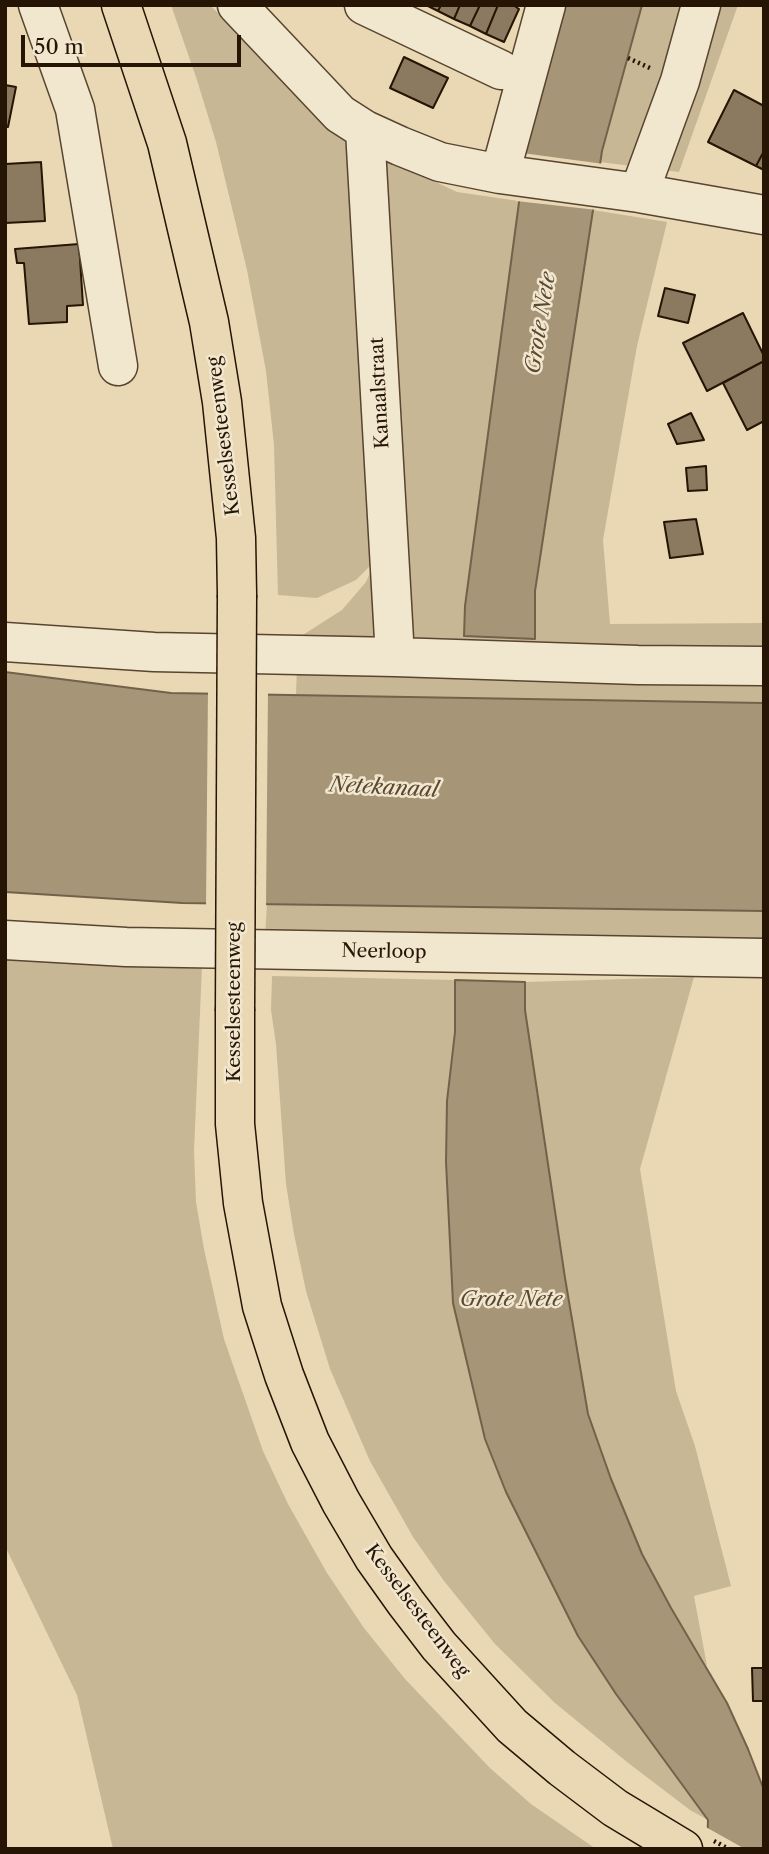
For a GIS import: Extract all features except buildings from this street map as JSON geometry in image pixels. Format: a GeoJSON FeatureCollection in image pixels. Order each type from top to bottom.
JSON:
{"type":"FeatureCollection","features":[{"type":"Feature","properties":{"kind":"main road","name":"Kesselsesteenweg"},"geometry":{"type":"LineString","coordinates":[[121,5],[167,143],[209,322],[222,402],[236,538],[235,1124],[243,1203],[262,1306],[310,1443],[374,1558],[405,1603],[439,1646],[512,1726],[606,1801],[679,1846]]}},
{"type":"Feature","properties":{"kind":"street"},"geometry":{"type":"LineString","coordinates":[[38,5],[75,109],[118,366]]}},
{"type":"Feature","properties":{"kind":"street"},"geometry":{"type":"LineString","coordinates":[[364,5],[501,70]]}},
{"type":"Feature","properties":{"kind":"street"},"geometry":{"type":"LineString","coordinates":[[507,175],[546,5]]}},
{"type":"Feature","properties":{"kind":"street"},"geometry":{"type":"LineString","coordinates":[[623,191],[680,80],[701,5]]}},
{"type":"Feature","properties":{"kind":"street"},"geometry":{"type":"LineString","coordinates":[[242,8],[340,114],[365,130],[440,162],[764,215]]}},
{"type":"Feature","properties":{"kind":"street","name":"Kanaalstraat"},"geometry":{"type":"LineString","coordinates":[[365,130],[396,657]]}},
{"type":"Feature","properties":{"kind":"street"},"geometry":{"type":"LineString","coordinates":[[5,642],[154,652],[764,666]]}},
{"type":"Feature","properties":{"kind":"street","name":"Neerloop"},"geometry":{"type":"LineString","coordinates":[[5,940],[126,947],[764,958]]}},
{"type":"Feature","properties":{"kind":"shaded area"},"geometry":{"type":"Polygon","coordinates":[[[171,5],[210,5],[299,96],[408,169],[457,192],[519,201],[465,606],[464,636],[535,638],[535,591],[593,210],[667,222],[637,346],[603,540],[610,624],[764,623],[764,703],[296,695],[298,638],[342,610],[366,582],[375,561],[356,580],[317,598],[278,595],[274,445],[266,371],[247,270],[216,142],[171,5]]]}},
{"type":"Feature","properties":{"kind":"shaded area"},"geometry":{"type":"Polygon","coordinates":[[[642,5],[738,5],[679,172],[600,162],[642,5]]]}},
{"type":"Feature","properties":{"kind":"shaded area"},"geometry":{"type":"Polygon","coordinates":[[[267,904],[764,911],[764,942],[265,936],[267,904]]]}},
{"type":"Feature","properties":{"kind":"shaded area"},"geometry":{"type":"Polygon","coordinates":[[[5,952],[202,966],[194,1151],[196,1202],[224,1339],[263,1451],[288,1504],[327,1573],[364,1628],[405,1679],[490,1768],[531,1804],[596,1849],[113,1849],[77,1695],[5,1546],[5,952]]]}},
{"type":"Feature","properties":{"kind":"shaded area"},"geometry":{"type":"Polygon","coordinates":[[[272,976],[455,980],[455,1032],[447,1101],[446,1162],[453,1303],[485,1439],[506,1492],[578,1636],[616,1694],[708,1820],[690,1810],[627,1762],[555,1703],[495,1644],[444,1581],[413,1537],[370,1461],[330,1369],[306,1291],[294,1234],[286,1184],[271,1010],[272,976]]]}},
{"type":"Feature","properties":{"kind":"shaded area"},"geometry":{"type":"Polygon","coordinates":[[[694,977],[640,1169],[676,1391],[695,1446],[731,1586],[694,1596],[707,1666],[642,1554],[588,1414],[525,1010],[525,982],[694,977]]]}},
{"type":"Feature","properties":{"kind":"water"},"geometry":{"type":"Polygon","coordinates":[[[561,5],[642,5],[602,151],[535,591],[535,639],[464,636],[465,606],[528,135],[561,5]]]}},
{"type":"Feature","properties":{"kind":"water","name":"Netekanaal"},"geometry":{"type":"Polygon","coordinates":[[[5,672],[171,693],[764,703],[764,911],[182,903],[5,892],[5,672]]]}},
{"type":"Feature","properties":{"kind":"water","name":"Grote Nete"},"geometry":{"type":"Polygon","coordinates":[[[455,980],[525,982],[525,1010],[588,1414],[642,1554],[727,1703],[748,1749],[764,1790],[764,1849],[707,1849],[708,1820],[616,1694],[578,1636],[506,1492],[485,1439],[453,1303],[446,1162],[447,1101],[455,1032],[455,980]]]}},
{"type":"Feature","properties":{"kind":"pier"},"geometry":{"type":"Polygon","coordinates":[[[522,153],[604,164],[597,210],[516,201],[522,153]]]}},
{"type":"Feature","properties":{"kind":"pier"},"geometry":{"type":"Polygon","coordinates":[[[208,690],[268,691],[266,908],[206,907],[208,690]]]}},
{"type":"Feature","properties":{"kind":"pier"},"geometry":{"type":"Polygon","coordinates":[[[704,1826],[745,1849],[703,1849],[704,1826]]]}}]}
